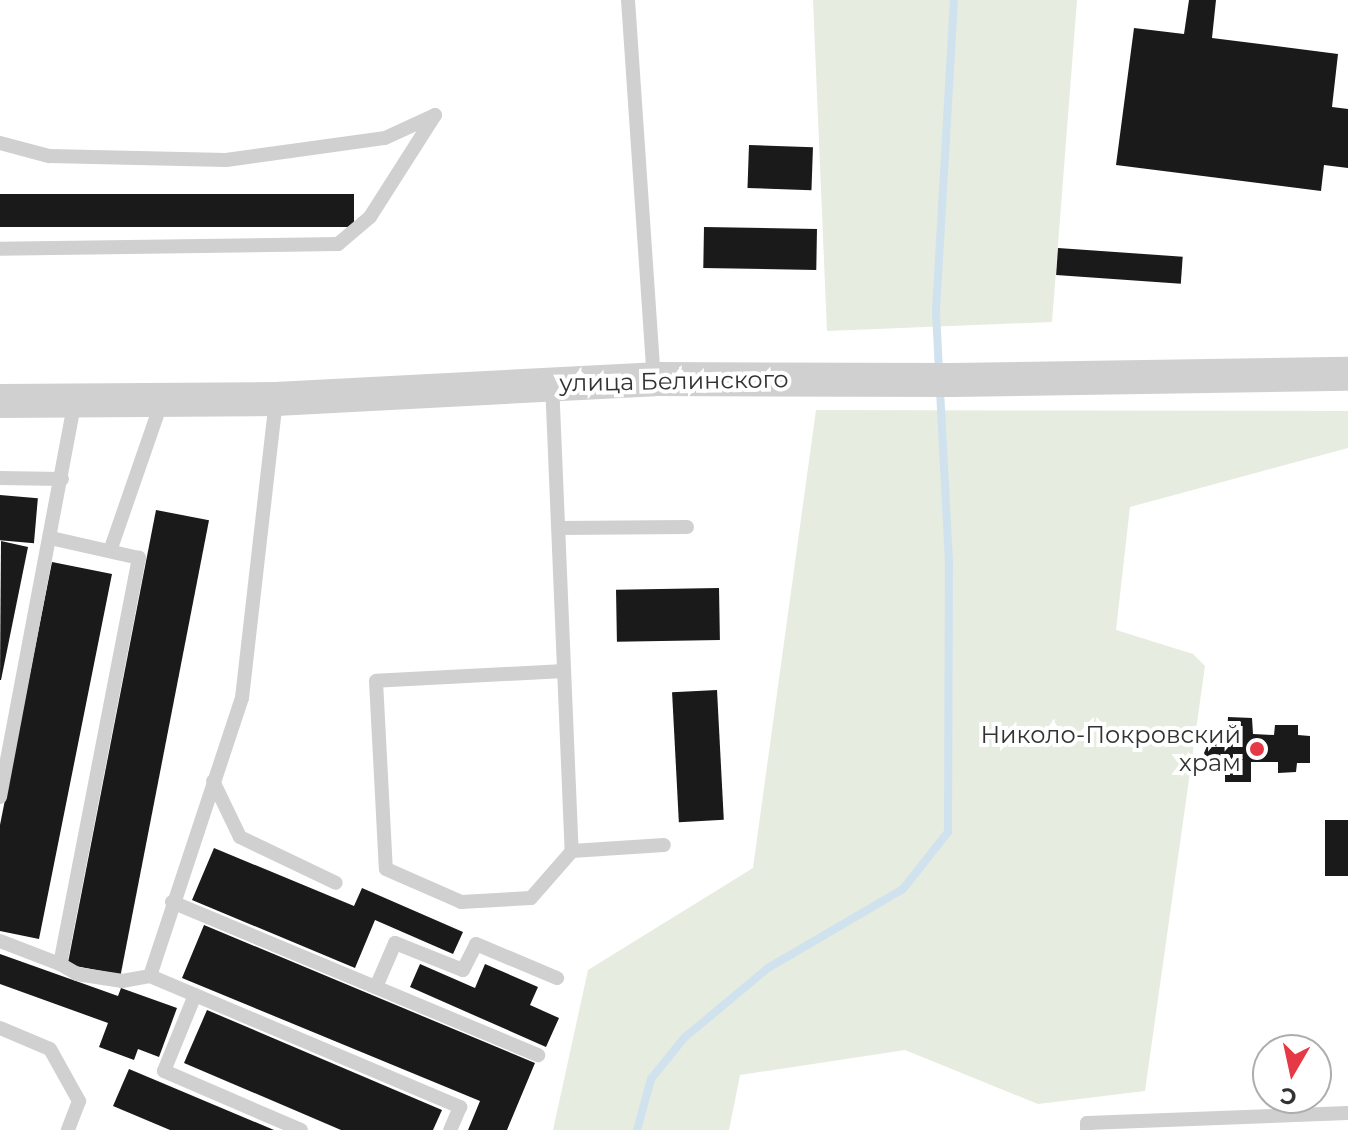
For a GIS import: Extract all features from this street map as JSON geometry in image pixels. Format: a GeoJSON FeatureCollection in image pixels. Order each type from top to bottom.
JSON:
{"type":"FeatureCollection","features":[{"type":"Feature","properties":{"kind":"street","name":"улица Белинского"},"geometry":{"type":"LineString","coordinates":[[0,401],[276,399],[654,379],[936,380],[1348,374]]}},
{"type":"Feature","properties":{"kind":"lane"},"geometry":{"type":"LineString","coordinates":[[628,0],[654,379]]}},
{"type":"Feature","properties":{"kind":"lane"},"geometry":{"type":"LineString","coordinates":[[0,143],[49,156],[226,160],[385,138],[435,115],[370,217],[338,244],[0,249]]}},
{"type":"Feature","properties":{"kind":"lane"},"geometry":{"type":"LineString","coordinates":[[552,382],[572,851],[531,898],[461,902],[386,869],[376,681],[564,671]]}},
{"type":"Feature","properties":{"kind":"lane"},"geometry":{"type":"LineString","coordinates":[[110,551],[163,399]]}},
{"type":"Feature","properties":{"kind":"lane"},"geometry":{"type":"LineString","coordinates":[[150,976],[242,698],[276,399]]}},
{"type":"Feature","properties":{"kind":"lane"},"geometry":{"type":"LineString","coordinates":[[0,797],[75,400]]}},
{"type":"Feature","properties":{"kind":"lane"},"geometry":{"type":"LineString","coordinates":[[0,478],[62,479]]}},
{"type":"Feature","properties":{"kind":"lane"},"geometry":{"type":"LineString","coordinates":[[559,528],[687,527]]}},
{"type":"Feature","properties":{"kind":"lane"},"geometry":{"type":"LineString","coordinates":[[51,538],[139,558],[60,964]]}},
{"type":"Feature","properties":{"kind":"lane"},"geometry":{"type":"LineString","coordinates":[[213,781],[240,837],[336,883]]}},
{"type":"Feature","properties":{"kind":"lane"},"geometry":{"type":"LineString","coordinates":[[572,851],[664,845]]}},
{"type":"Feature","properties":{"kind":"lane"},"geometry":{"type":"LineString","coordinates":[[172,902],[538,1055]]}},
{"type":"Feature","properties":{"kind":"lane"},"geometry":{"type":"LineString","coordinates":[[0,941],[60,964],[77,974],[122,981],[150,976],[460,1107],[450,1130]]}},
{"type":"Feature","properties":{"kind":"lane"},"geometry":{"type":"LineString","coordinates":[[376,987],[395,943],[463,970],[476,944],[557,978]]}},
{"type":"Feature","properties":{"kind":"lane"},"geometry":{"type":"LineString","coordinates":[[195,995],[164,1071],[301,1130]]}},
{"type":"Feature","properties":{"kind":"lane"},"geometry":{"type":"LineString","coordinates":[[0,1028],[50,1049],[79,1101],[68,1130]]}},
{"type":"Feature","properties":{"kind":"lane"},"geometry":{"type":"LineString","coordinates":[[1087,1130],[1087,1123],[1348,1113]]}},
{"type":"Feature","properties":{"kind":"shaded area"},"geometry":{"type":"Polygon","coordinates":[[[813,0],[1077,0],[1052,322],[827,331],[813,0]]]}},
{"type":"Feature","properties":{"kind":"shaded area"},"geometry":{"type":"Polygon","coordinates":[[[816,410],[1348,411],[1348,448],[1130,507],[1116,630],[1193,654],[1205,666],[1145,1091],[1038,1104],[905,1050],[740,1075],[729,1130],[553,1130],[588,970],[753,868],[816,410]]]}},
{"type":"Feature","properties":{"kind":"building"},"geometry":{"type":"Polygon","coordinates":[[[1189,0],[1216,0],[1212,38],[1338,54],[1332,107],[1348,109],[1348,168],[1324,165],[1321,191],[1116,165],[1134,28],[1184,34],[1189,0]]]}},
{"type":"Feature","properties":{"kind":"building"},"geometry":{"type":"Polygon","coordinates":[[[749,145],[813,147],[811,190],[747,188],[749,145]]]}},
{"type":"Feature","properties":{"kind":"building"},"geometry":{"type":"Polygon","coordinates":[[[0,194],[354,194],[354,227],[0,227],[0,194]]]}},
{"type":"Feature","properties":{"kind":"building"},"geometry":{"type":"Polygon","coordinates":[[[704,227],[817,229],[816,270],[703,268],[704,227]]]}},
{"type":"Feature","properties":{"kind":"building"},"geometry":{"type":"Polygon","coordinates":[[[1058,248],[1183,257],[1181,284],[1056,275],[1058,248]]]}},
{"type":"Feature","properties":{"kind":"building"},"geometry":{"type":"Polygon","coordinates":[[[0,495],[38,498],[34,543],[0,540],[0,495]]]}},
{"type":"Feature","properties":{"kind":"building"},"geometry":{"type":"Polygon","coordinates":[[[156,510],[209,520],[121,975],[68,964],[156,510]]]}},
{"type":"Feature","properties":{"kind":"building"},"geometry":{"type":"Polygon","coordinates":[[[1,541],[28,547],[0,680],[1,541]]]}},
{"type":"Feature","properties":{"kind":"building"},"geometry":{"type":"Polygon","coordinates":[[[52,562],[112,574],[39,939],[0,931],[0,825],[52,562]]]}},
{"type":"Feature","properties":{"kind":"building"},"geometry":{"type":"Polygon","coordinates":[[[719,588],[720,640],[617,642],[616,590],[719,588]]]}},
{"type":"Feature","properties":{"kind":"building"},"geometry":{"type":"Polygon","coordinates":[[[717,690],[724,820],[679,822],[672,692],[717,690]]]}},
{"type":"Feature","properties":{"kind":"building","name":"Николо-Покровский храм"},"geometry":{"type":"Polygon","coordinates":[[[1228,717],[1252,718],[1253,734],[1274,735],[1275,725],[1298,725],[1298,735],[1310,736],[1310,763],[1297,763],[1296,772],[1278,773],[1278,762],[1251,762],[1251,782],[1225,782],[1225,765],[1207,760],[1204,753],[1211,737],[1227,736],[1228,717]]]}},
{"type":"Feature","properties":{"kind":"building"},"geometry":{"type":"Polygon","coordinates":[[[1325,820],[1348,820],[1348,876],[1325,876],[1325,820]]]}},
{"type":"Feature","properties":{"kind":"building"},"geometry":{"type":"Polygon","coordinates":[[[214,848],[354,906],[362,888],[463,932],[453,954],[375,920],[355,968],[192,900],[214,848]]]}},
{"type":"Feature","properties":{"kind":"building"},"geometry":{"type":"Polygon","coordinates":[[[204,925],[535,1063],[507,1130],[468,1130],[480,1101],[182,978],[204,925]]]}},
{"type":"Feature","properties":{"kind":"building"},"geometry":{"type":"Polygon","coordinates":[[[0,954],[118,996],[121,988],[177,1008],[159,1057],[138,1049],[134,1060],[99,1047],[108,1023],[0,984],[0,954]]]}},
{"type":"Feature","properties":{"kind":"building"},"geometry":{"type":"Polygon","coordinates":[[[420,964],[475,988],[485,964],[538,987],[530,1005],[559,1018],[546,1047],[410,987],[420,964]]]}},
{"type":"Feature","properties":{"kind":"building"},"geometry":{"type":"Polygon","coordinates":[[[207,1010],[442,1110],[433,1130],[341,1130],[184,1063],[207,1010]]]}},
{"type":"Feature","properties":{"kind":"building"},"geometry":{"type":"Polygon","coordinates":[[[129,1069],[274,1130],[170,1130],[113,1106],[129,1069]]]}},
{"type":"Feature","properties":{"kind":"waterway"},"geometry":{"type":"LineString","coordinates":[[939,371],[936,311],[954,0]]}},
{"type":"Feature","properties":{"kind":"waterway"},"geometry":{"type":"LineString","coordinates":[[637,1130],[651,1079],[684,1038],[768,968],[903,889],[948,832],[949,562],[940,388]]}},
{"type":"Feature","properties":{"kind":"place","name":"Николо-Покровский храм"},"geometry":{"type":"Point","coordinates":[1257,749]}}]}
